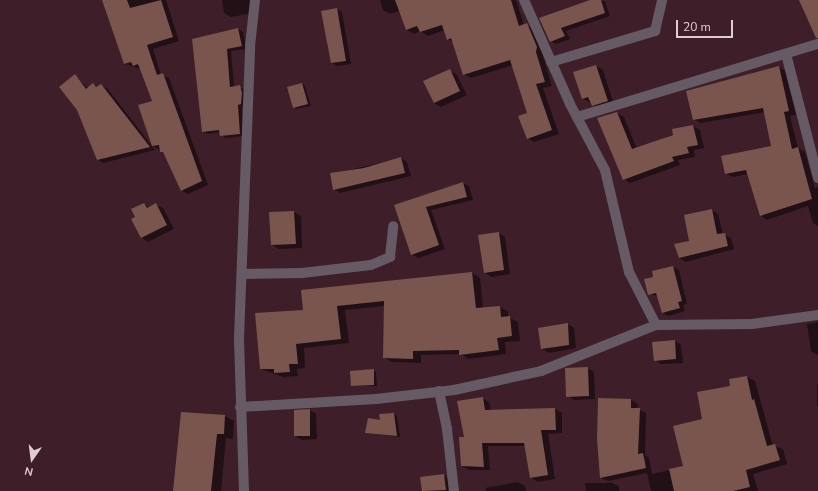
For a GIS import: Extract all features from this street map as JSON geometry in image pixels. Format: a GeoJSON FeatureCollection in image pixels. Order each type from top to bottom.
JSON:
{"type":"FeatureCollection","features":[{"type":"Feature","properties":{"kind":"street"},"geometry":{"type":"LineString","coordinates":[[244,491],[240,407],[242,274],[255,0]]}},
{"type":"Feature","properties":{"kind":"street"},"geometry":{"type":"LineString","coordinates":[[524,0],[577,117],[605,170],[630,272],[656,325]]}},
{"type":"Feature","properties":{"kind":"street"},"geometry":{"type":"LineString","coordinates":[[551,62],[655,31],[662,0]]}},
{"type":"Feature","properties":{"kind":"street"},"geometry":{"type":"LineString","coordinates":[[577,117],[818,44]]}},
{"type":"Feature","properties":{"kind":"street"},"geometry":{"type":"LineString","coordinates":[[786,54],[818,178]]}},
{"type":"Feature","properties":{"kind":"street"},"geometry":{"type":"LineString","coordinates":[[242,274],[302,273],[371,265],[390,257],[393,226]]}},
{"type":"Feature","properties":{"kind":"street"},"geometry":{"type":"LineString","coordinates":[[240,407],[376,398],[439,391],[541,371],[656,325],[752,324],[818,315]]}},
{"type":"Feature","properties":{"kind":"street"},"geometry":{"type":"LineString","coordinates":[[439,391],[447,429],[454,491]]}},
{"type":"Feature","properties":{"kind":"building"},"geometry":{"type":"Polygon","coordinates":[[[102,0],[127,0],[130,8],[161,0],[173,37],[147,45],[157,75],[163,73],[202,181],[181,191],[163,152],[160,152],[159,145],[152,146],[138,105],[152,101],[138,64],[133,66],[131,62],[124,64],[102,0]]]}},
{"type":"Feature","properties":{"kind":"building"},"geometry":{"type":"Polygon","coordinates":[[[395,0],[511,0],[519,26],[527,23],[537,47],[536,52],[545,82],[536,84],[552,130],[527,139],[518,116],[527,113],[510,60],[463,75],[451,38],[447,40],[442,25],[420,32],[417,26],[406,30],[395,0]]]}},
{"type":"Feature","properties":{"kind":"building"},"geometry":{"type":"Polygon","coordinates":[[[590,0],[601,0],[605,13],[561,28],[565,36],[550,42],[539,18],[590,0]]]}},
{"type":"Feature","properties":{"kind":"building"},"geometry":{"type":"Polygon","coordinates":[[[799,0],[818,0],[818,38],[816,38],[799,0]]]}},
{"type":"Feature","properties":{"kind":"building"},"geometry":{"type":"Polygon","coordinates":[[[337,8],[346,61],[331,63],[321,11],[337,8]]]}},
{"type":"Feature","properties":{"kind":"building"},"geometry":{"type":"Polygon","coordinates":[[[238,28],[242,46],[227,49],[230,87],[240,85],[242,93],[241,104],[238,105],[240,134],[220,136],[219,130],[202,132],[192,39],[238,28]]]}},
{"type":"Feature","properties":{"kind":"building"},"geometry":{"type":"Polygon","coordinates":[[[596,65],[608,101],[592,106],[588,97],[582,99],[573,72],[596,65]]]}},
{"type":"Feature","properties":{"kind":"building"},"geometry":{"type":"Polygon","coordinates":[[[779,66],[789,111],[784,112],[792,149],[798,147],[812,199],[760,216],[746,170],[725,174],[721,156],[771,146],[763,108],[693,120],[686,91],[779,66]]]}},
{"type":"Feature","properties":{"kind":"building"},"geometry":{"type":"Polygon","coordinates":[[[450,69],[460,91],[434,103],[423,81],[450,69]]]}},
{"type":"Feature","properties":{"kind":"building"},"geometry":{"type":"Polygon","coordinates":[[[75,74],[86,89],[93,83],[96,87],[101,84],[150,147],[97,160],[77,110],[59,87],[75,74]]]}},
{"type":"Feature","properties":{"kind":"building"},"geometry":{"type":"Polygon","coordinates":[[[302,83],[308,104],[293,108],[287,87],[302,83]]]}},
{"type":"Feature","properties":{"kind":"building"},"geometry":{"type":"Polygon","coordinates":[[[617,112],[632,149],[673,135],[672,129],[693,125],[698,145],[687,147],[689,153],[672,157],[674,161],[623,180],[597,118],[617,112]]]}},
{"type":"Feature","properties":{"kind":"building"},"geometry":{"type":"Polygon","coordinates":[[[401,157],[405,173],[333,190],[330,173],[364,168],[401,157]]]}},
{"type":"Feature","properties":{"kind":"building"},"geometry":{"type":"Polygon","coordinates":[[[463,182],[467,197],[426,207],[439,245],[411,255],[394,205],[463,182]]]}},
{"type":"Feature","properties":{"kind":"building"},"geometry":{"type":"Polygon","coordinates":[[[144,203],[147,208],[156,203],[167,225],[141,238],[131,219],[135,217],[131,209],[144,203]]]}},
{"type":"Feature","properties":{"kind":"building"},"geometry":{"type":"Polygon","coordinates":[[[712,209],[717,234],[725,233],[728,246],[679,258],[674,244],[689,241],[684,215],[712,209]]]}},
{"type":"Feature","properties":{"kind":"building"},"geometry":{"type":"Polygon","coordinates":[[[294,211],[296,244],[271,245],[269,212],[294,211]]]}},
{"type":"Feature","properties":{"kind":"building"},"geometry":{"type":"Polygon","coordinates":[[[499,232],[504,270],[484,273],[478,235],[499,232]]]}},
{"type":"Feature","properties":{"kind":"building"},"geometry":{"type":"Polygon","coordinates":[[[673,266],[682,301],[678,302],[680,308],[662,313],[656,293],[648,295],[644,279],[653,277],[652,271],[673,266]]]}},
{"type":"Feature","properties":{"kind":"building"},"geometry":{"type":"Polygon","coordinates":[[[472,272],[476,308],[500,306],[501,317],[510,316],[512,336],[497,338],[499,350],[459,355],[459,350],[413,351],[413,359],[383,358],[384,301],[337,306],[341,339],[296,344],[298,364],[289,364],[290,372],[274,373],[274,369],[260,369],[255,313],[303,310],[301,290],[472,272]]]}},
{"type":"Feature","properties":{"kind":"building"},"geometry":{"type":"Polygon","coordinates":[[[568,323],[569,345],[541,349],[538,328],[568,323]]]}},
{"type":"Feature","properties":{"kind":"building"},"geometry":{"type":"Polygon","coordinates":[[[675,340],[676,359],[654,361],[652,342],[675,340]]]}},
{"type":"Feature","properties":{"kind":"building"},"geometry":{"type":"Polygon","coordinates":[[[588,367],[589,396],[566,397],[565,368],[588,367]]]}},
{"type":"Feature","properties":{"kind":"building"},"geometry":{"type":"Polygon","coordinates":[[[374,369],[374,385],[351,386],[350,371],[374,369]]]}},
{"type":"Feature","properties":{"kind":"building"},"geometry":{"type":"Polygon","coordinates":[[[747,376],[752,400],[754,399],[767,446],[775,444],[780,460],[746,470],[750,487],[733,491],[674,491],[669,469],[683,466],[673,426],[702,419],[697,392],[730,386],[729,379],[747,376]]]}},
{"type":"Feature","properties":{"kind":"building"},"geometry":{"type":"Polygon","coordinates":[[[483,397],[485,410],[555,408],[556,430],[541,430],[548,475],[530,478],[524,443],[482,443],[484,467],[461,466],[459,437],[464,437],[457,401],[483,397]]]}},
{"type":"Feature","properties":{"kind":"building"},"geometry":{"type":"Polygon","coordinates":[[[598,398],[631,399],[631,408],[640,408],[638,454],[643,453],[646,468],[600,478],[597,439],[598,398]]]}},
{"type":"Feature","properties":{"kind":"building"},"geometry":{"type":"Polygon","coordinates":[[[310,409],[310,436],[294,436],[294,410],[310,409]]]}},
{"type":"Feature","properties":{"kind":"building"},"geometry":{"type":"Polygon","coordinates":[[[181,412],[225,415],[224,434],[217,434],[211,491],[173,491],[181,412]]]}},
{"type":"Feature","properties":{"kind":"building"},"geometry":{"type":"Polygon","coordinates":[[[394,413],[397,436],[365,433],[368,418],[380,420],[379,414],[394,413]]]}},
{"type":"Feature","properties":{"kind":"building"},"geometry":{"type":"Polygon","coordinates":[[[444,474],[446,490],[422,491],[420,477],[444,474]]]}}]}
